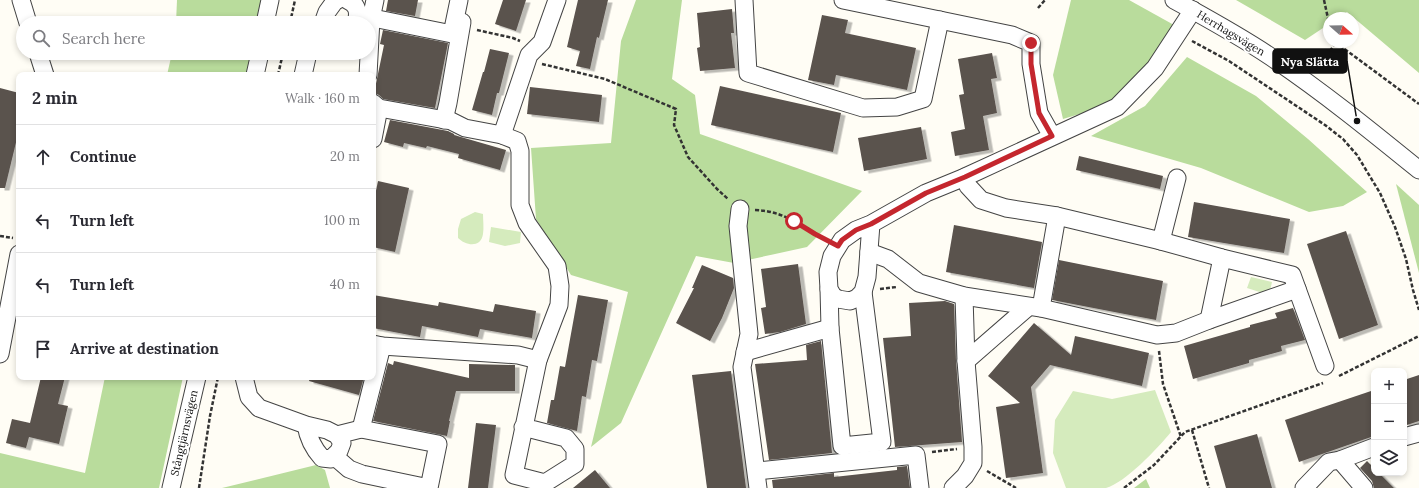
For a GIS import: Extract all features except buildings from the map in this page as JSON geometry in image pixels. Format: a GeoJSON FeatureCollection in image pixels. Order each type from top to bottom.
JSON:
{"type":"FeatureCollection","features":[{"type":"Feature","properties":{"kind":"street"},"geometry":{"type":"LineString","coordinates":[[21,0],[26,16]]}},
{"type":"Feature","properties":{"kind":"street"},"geometry":{"type":"LineString","coordinates":[[267,16],[270,0]]}},
{"type":"Feature","properties":{"kind":"street"},"geometry":{"type":"LineString","coordinates":[[347,0],[352,2],[361,16]]}},
{"type":"Feature","properties":{"kind":"street"},"geometry":{"type":"LineString","coordinates":[[364,16],[375,0]]}},
{"type":"Feature","properties":{"kind":"street"},"geometry":{"type":"LineString","coordinates":[[502,135],[529,55],[542,42],[557,0]]}},
{"type":"Feature","properties":{"kind":"street"},"geometry":{"type":"LineString","coordinates":[[744,0],[748,73],[863,108],[897,107],[923,99],[940,20]]}},
{"type":"Feature","properties":{"kind":"street"},"geometry":{"type":"LineString","coordinates":[[842,0],[1012,35],[1031,43],[1031,64],[1039,113],[1052,136]]}},
{"type":"Feature","properties":{"kind":"street","name":"Herrhagsvägen"},"geometry":{"type":"LineString","coordinates":[[1174,0],[1234,33],[1306,82],[1419,170]]}},
{"type":"Feature","properties":{"kind":"street"},"geometry":{"type":"LineString","coordinates":[[376,21],[452,34],[463,5]]}},
{"type":"Feature","properties":{"kind":"street"},"geometry":{"type":"LineString","coordinates":[[444,120],[463,5]]}},
{"type":"Feature","properties":{"kind":"street"},"geometry":{"type":"LineString","coordinates":[[862,292],[882,442],[842,446],[830,328],[828,272],[832,256],[842,240],[856,230],[871,224],[926,193],[965,177],[1117,107],[1155,68],[1193,10]]}},
{"type":"Feature","properties":{"kind":"street"},"geometry":{"type":"LineString","coordinates":[[40,60],[44,72]]}},
{"type":"Feature","properties":{"kind":"street"},"geometry":{"type":"LineString","coordinates":[[256,72],[258,60]]}},
{"type":"Feature","properties":{"kind":"street"},"geometry":{"type":"LineString","coordinates":[[304,72],[306,60]]}},
{"type":"Feature","properties":{"kind":"street"},"geometry":{"type":"LineString","coordinates":[[366,60],[368,72]]}},
{"type":"Feature","properties":{"kind":"street"},"geometry":{"type":"LineString","coordinates":[[376,106],[444,120],[465,128],[502,135],[517,142],[520,151],[520,205],[526,223],[557,266],[560,286],[559,305],[538,360],[523,427]]}},
{"type":"Feature","properties":{"kind":"street"},"geometry":{"type":"LineString","coordinates":[[965,177],[968,186],[982,200],[1006,208],[1057,216],[1292,275],[1330,375]]}},
{"type":"Feature","properties":{"kind":"street"},"geometry":{"type":"LineString","coordinates":[[1161,241],[1177,178]]}},
{"type":"Feature","properties":{"kind":"street"},"geometry":{"type":"LineString","coordinates":[[740,209],[738,226],[749,334],[742,367],[757,471],[758,488]]}},
{"type":"Feature","properties":{"kind":"street"},"geometry":{"type":"LineString","coordinates":[[966,361],[1034,308],[1057,216]]}},
{"type":"Feature","properties":{"kind":"street"},"geometry":{"type":"LineString","coordinates":[[829,290],[833,296],[844,301],[850,301],[857,298],[862,292],[867,277],[871,224]]}},
{"type":"Feature","properties":{"kind":"street"},"geometry":{"type":"LineString","coordinates":[[869,252],[888,260],[919,283],[964,296],[1034,308],[1157,334],[1176,333],[1297,290]]}},
{"type":"Feature","properties":{"kind":"street"},"geometry":{"type":"LineString","coordinates":[[1209,320],[1222,258]]}},
{"type":"Feature","properties":{"kind":"street"},"geometry":{"type":"LineString","coordinates":[[0,354],[16,270]]}},
{"type":"Feature","properties":{"kind":"street"},"geometry":{"type":"LineString","coordinates":[[953,488],[965,476],[973,455],[966,361],[964,296]]}},
{"type":"Feature","properties":{"kind":"street"},"geometry":{"type":"LineString","coordinates":[[745,352],[830,328]]}},
{"type":"Feature","properties":{"kind":"street"},"geometry":{"type":"LineString","coordinates":[[376,355],[378,345],[518,355],[538,360]]}},
{"type":"Feature","properties":{"kind":"street","name":"Stångtjärnsvägen"},"geometry":{"type":"LineString","coordinates":[[171,488],[196,380]]}},
{"type":"Feature","properties":{"kind":"street"},"geometry":{"type":"LineString","coordinates":[[245,380],[249,397],[259,408],[306,425],[327,430],[337,435],[342,443],[340,451],[331,459],[322,458],[315,451],[308,437],[306,425]]}},
{"type":"Feature","properties":{"kind":"street"},"geometry":{"type":"LineString","coordinates":[[361,429],[371,380]]}},
{"type":"Feature","properties":{"kind":"street"},"geometry":{"type":"LineString","coordinates":[[334,456],[349,469],[362,474],[429,488],[438,444],[361,429],[337,435]]}},
{"type":"Feature","properties":{"kind":"street"},"geometry":{"type":"LineString","coordinates":[[1407,436],[1419,432]]}},
{"type":"Feature","properties":{"kind":"street"},"geometry":{"type":"LineString","coordinates":[[1304,488],[1334,461],[1371,448]]}},
{"type":"Feature","properties":{"kind":"street"},"geometry":{"type":"LineString","coordinates":[[757,471],[916,454],[920,488]]}},
{"type":"Feature","properties":{"kind":"street"},"geometry":{"type":"LineString","coordinates":[[1334,461],[1364,488]]}},
{"type":"Feature","properties":{"kind":"path"},"geometry":{"type":"LineString","coordinates":[[292,16],[295,0]]}},
{"type":"Feature","properties":{"kind":"path"},"geometry":{"type":"LineString","coordinates":[[1038,8],[1045,0]]}},
{"type":"Feature","properties":{"kind":"path"},"geometry":{"type":"LineString","coordinates":[[1324,0],[1327,12]]}},
{"type":"Feature","properties":{"kind":"path"},"geometry":{"type":"LineString","coordinates":[[463,5],[474,30],[513,38],[524,43],[529,55],[542,65],[605,79],[676,109],[674,125],[688,157],[717,188],[740,209],[770,210],[794,221],[838,246]]}},
{"type":"Feature","properties":{"kind":"path"},"geometry":{"type":"LineString","coordinates":[[1177,34],[1230,61],[1325,124],[1343,139],[1357,155],[1384,200],[1406,259],[1419,310]]}},
{"type":"Feature","properties":{"kind":"path"},"geometry":{"type":"LineString","coordinates":[[1306,82],[1332,48]]}},
{"type":"Feature","properties":{"kind":"path"},"geometry":{"type":"LineString","coordinates":[[1344,48],[1419,104]]}},
{"type":"Feature","properties":{"kind":"path"},"geometry":{"type":"LineString","coordinates":[[279,72],[281,60]]}},
{"type":"Feature","properties":{"kind":"path"},"geometry":{"type":"LineString","coordinates":[[0,236],[16,239]]}},
{"type":"Feature","properties":{"kind":"path"},"geometry":{"type":"LineString","coordinates":[[862,292],[919,283]]}},
{"type":"Feature","properties":{"kind":"path"},"geometry":{"type":"LineString","coordinates":[[1157,334],[1163,384],[1181,437]]}},
{"type":"Feature","properties":{"kind":"path"},"geometry":{"type":"LineString","coordinates":[[1124,488],[1154,465],[1185,432],[1330,375],[1419,336]]}},
{"type":"Feature","properties":{"kind":"path"},"geometry":{"type":"LineString","coordinates":[[199,488],[207,432],[217,380]]}},
{"type":"Feature","properties":{"kind":"path"},"geometry":{"type":"LineString","coordinates":[[1192,430],[1209,488]]}},
{"type":"Feature","properties":{"kind":"path"},"geometry":{"type":"LineString","coordinates":[[916,454],[973,455],[1016,488]]}},
{"type":"Feature","properties":{"kind":"green space"},"geometry":{"type":"Polygon","coordinates":[[[177,0],[261,0],[258,16],[176,16],[177,0]]]}},
{"type":"Feature","properties":{"kind":"green space"},"geometry":{"type":"Polygon","coordinates":[[[636,0],[682,0],[672,79],[695,95],[700,134],[862,191],[807,247],[734,263],[696,256],[621,423],[591,447],[628,292],[571,275],[536,219],[531,148],[611,143],[621,41],[636,0]]]}},
{"type":"Feature","properties":{"kind":"green space"},"geometry":{"type":"Polygon","coordinates":[[[1071,0],[1129,0],[1174,25],[1137,83],[1103,107],[1063,119],[1053,75],[1071,0]]]}},
{"type":"Feature","properties":{"kind":"green space"},"geometry":{"type":"Polygon","coordinates":[[[1236,0],[1419,0],[1419,73],[1359,22],[1359,12],[1323,12],[1323,28],[1305,40],[1236,0]]]}},
{"type":"Feature","properties":{"kind":"green space"},"geometry":{"type":"Polygon","coordinates":[[[1187,57],[1256,96],[1308,139],[1367,192],[1343,206],[1309,212],[1201,168],[1091,136],[1145,106],[1187,57]]]}},
{"type":"Feature","properties":{"kind":"green space"},"geometry":{"type":"Polygon","coordinates":[[[170,60],[250,60],[248,72],[168,72],[170,60]]]}},
{"type":"Feature","properties":{"kind":"green space"},"geometry":{"type":"Polygon","coordinates":[[[1396,184],[1419,205],[1419,273],[1396,184]]]}},
{"type":"Feature","properties":{"kind":"green space"},"geometry":{"type":"Polygon","coordinates":[[[475,212],[483,214],[482,239],[476,244],[465,243],[458,238],[458,229],[461,219],[475,212]]]}},
{"type":"Feature","properties":{"kind":"green space"},"geometry":{"type":"Polygon","coordinates":[[[491,227],[521,232],[520,243],[505,246],[489,242],[491,227]]]}},
{"type":"Feature","properties":{"kind":"green space"},"geometry":{"type":"Polygon","coordinates":[[[1251,277],[1272,282],[1269,295],[1247,288],[1251,277]]]}},
{"type":"Feature","properties":{"kind":"green space"},"geometry":{"type":"Polygon","coordinates":[[[104,380],[182,380],[159,488],[0,488],[0,453],[85,473],[104,380]]]}},
{"type":"Feature","properties":{"kind":"green space"},"geometry":{"type":"Polygon","coordinates":[[[1155,390],[1171,432],[1158,447],[1141,464],[1114,485],[1106,488],[1066,488],[1053,453],[1055,420],[1073,391],[1112,399],[1155,390]]]}},
{"type":"Feature","properties":{"kind":"green space"},"geometry":{"type":"Polygon","coordinates":[[[316,465],[325,470],[330,488],[222,488],[316,465]]]}},
{"type":"Feature","properties":{"kind":"green space"},"geometry":{"type":"Polygon","coordinates":[[[1146,479],[1150,488],[1134,488],[1146,479]]]}},
{"type":"Feature","properties":{"kind":"place","name":"Nya Slätta"},"geometry":{"type":"Point","coordinates":[1357,121]}},
{"type":"Feature","properties":{"kind":"route"},"geometry":{"type":"LineString","coordinates":[[794,221],[838,246],[842,240],[856,230],[871,224],[926,193],[965,177],[1052,136],[1039,113],[1031,64],[1031,43]]}}]}
